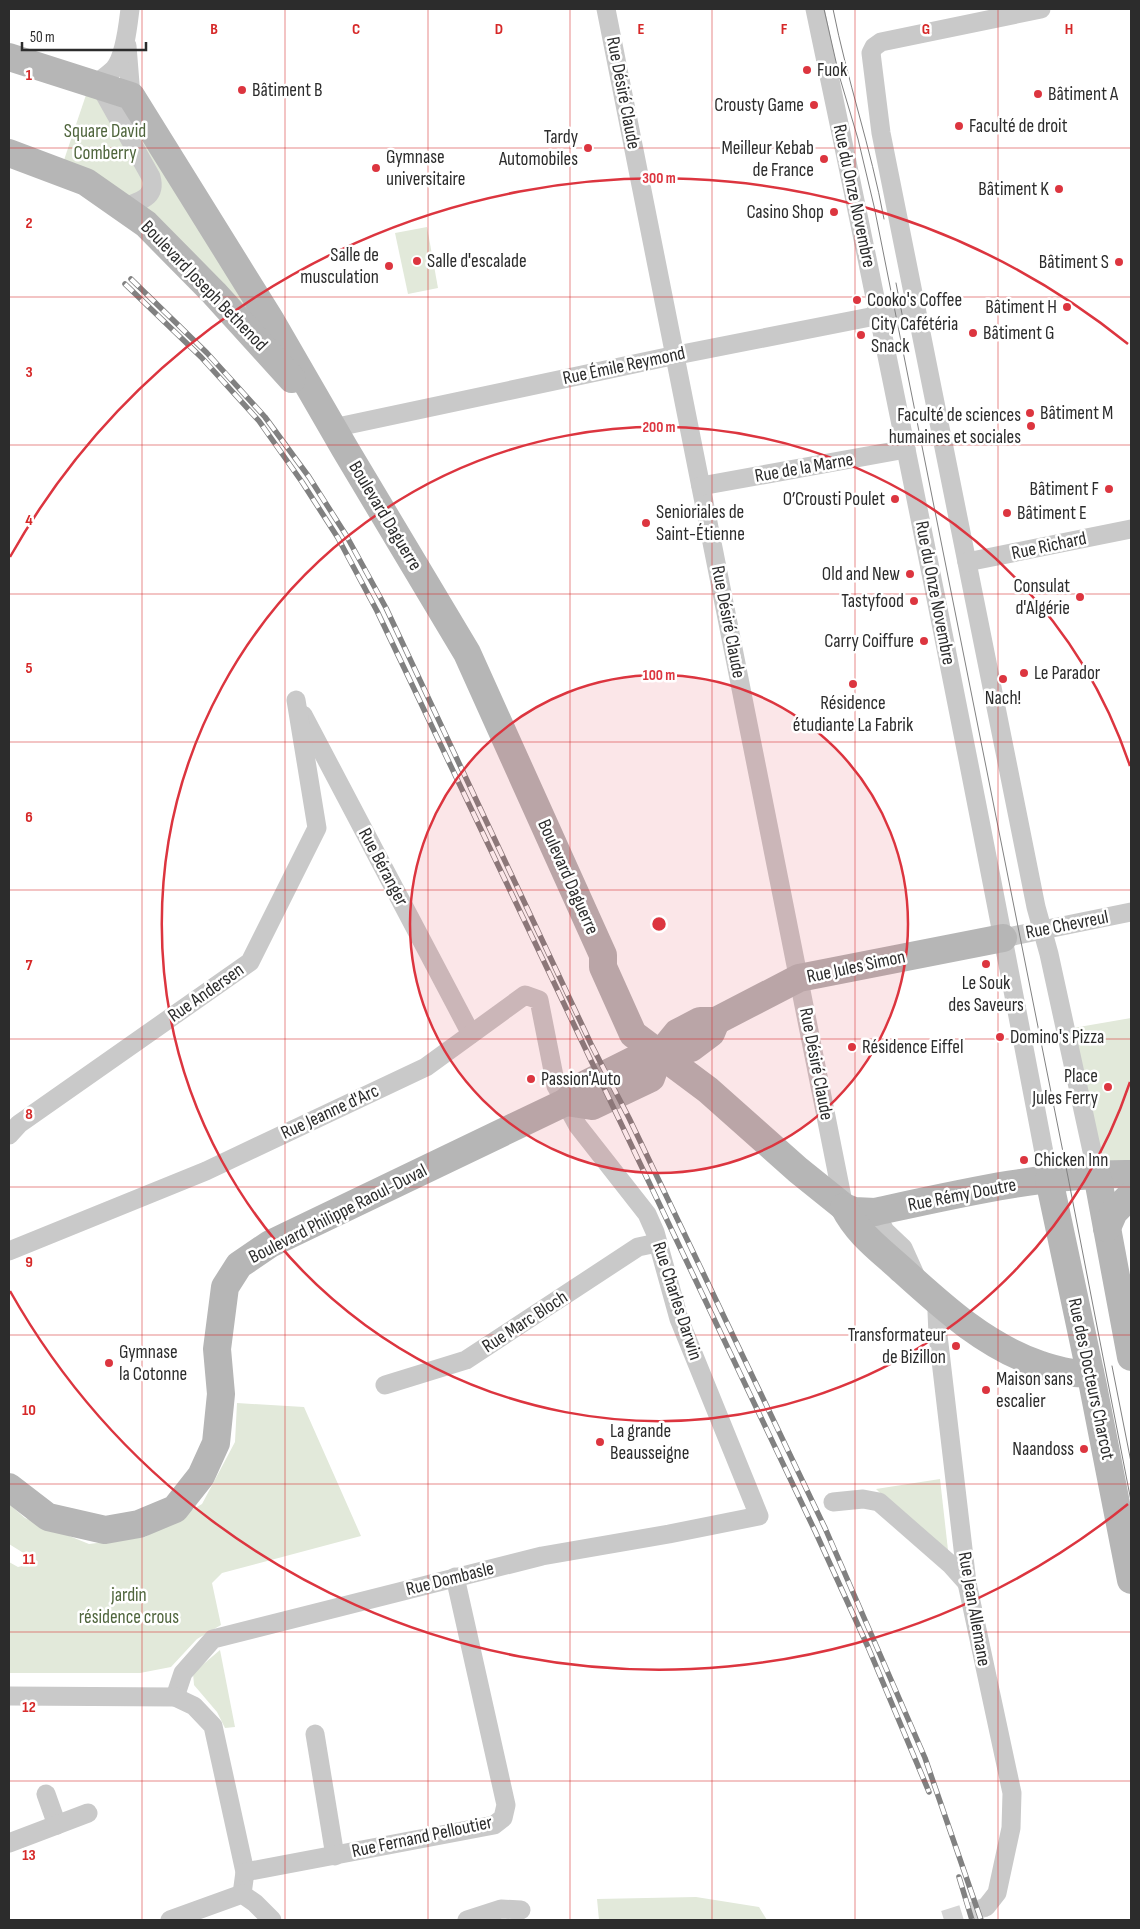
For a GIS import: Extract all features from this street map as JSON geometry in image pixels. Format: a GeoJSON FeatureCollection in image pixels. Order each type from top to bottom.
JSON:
{"type":"FeatureCollection","features":[{"type":"Feature","properties":{"kind":"main road"},"geometry":{"type":"LineString","coordinates":[[9,57],[131,96]]}},
{"type":"Feature","properties":{"kind":"main road","name":"Boulevard Daguerre"},"geometry":{"type":"LineString","coordinates":[[131,96],[271,321],[467,653],[603,956],[603,967],[633,1034],[708,1090],[798,1170],[844,1207],[854,1211],[875,1212]]}},
{"type":"Feature","properties":{"kind":"main road","name":"Boulevard Joseph Bethenod"},"geometry":{"type":"LineString","coordinates":[[9,153],[86,182],[146,224],[214,293],[330,423]]}},
{"type":"Feature","properties":{"kind":"main road"},"geometry":{"type":"LineString","coordinates":[[271,321],[274,359]]}},
{"type":"Feature","properties":{"kind":"main road","name":"Rue Jules Simon"},"geometry":{"type":"LineString","coordinates":[[659,1055],[677,1033],[700,1021],[716,1021],[799,978],[1003,938]]}},
{"type":"Feature","properties":{"kind":"main road"},"geometry":{"type":"LineString","coordinates":[[566,1102],[592,1106],[651,1078],[659,1055]]}},
{"type":"Feature","properties":{"kind":"main road","name":"Boulevard Philippe Raoul-Duval"},"geometry":{"type":"LineString","coordinates":[[9,1488],[48,1516],[105,1530],[139,1524],[175,1509],[201,1476],[216,1443],[222,1394],[217,1349],[220,1322],[225,1287],[239,1265],[270,1244],[566,1102]]}},
{"type":"Feature","properties":{"kind":"main road"},"geometry":{"type":"LineString","coordinates":[[1097,1174],[1131,1357]]}},
{"type":"Feature","properties":{"kind":"main road","name":"Rue Rémy Doutre"},"geometry":{"type":"LineString","coordinates":[[875,1212],[1049,1179],[1097,1174],[1131,1174]]}},
{"type":"Feature","properties":{"kind":"main road","name":"Rue des Docteurs Charcot"},"geometry":{"type":"LineString","coordinates":[[1049,1179],[1131,1580]]}},
{"type":"Feature","properties":{"kind":"main road"},"geometry":{"type":"LineString","coordinates":[[1107,1228],[1114,1212],[1131,1195]]}},
{"type":"Feature","properties":{"kind":"main road","name":"Boulevard Daguerre"},"geometry":{"type":"LineString","coordinates":[[844,1207],[858,1231],[964,1324],[1022,1358],[1076,1374],[1090,1373]]}},
{"type":"Feature","properties":{"kind":"street"},"geometry":{"type":"LineString","coordinates":[[123,208],[143,200],[151,192],[153,185],[151,177],[98,85],[115,68],[127,32],[130,9]]}},
{"type":"Feature","properties":{"kind":"street","name":"Rue Désiré Claude"},"geometry":{"type":"LineString","coordinates":[[606,9],[844,1207]]}},
{"type":"Feature","properties":{"kind":"street","name":"Rue du Onze Novembre"},"geometry":{"type":"LineString","coordinates":[[815,9],[880,315],[1049,1179]]}},
{"type":"Feature","properties":{"kind":"street"},"geometry":{"type":"LineString","coordinates":[[955,18],[1041,9]]}},
{"type":"Feature","properties":{"kind":"street","name":"Rue du Onze Novembre"},"geometry":{"type":"LineString","coordinates":[[955,18],[880,42],[871,53],[881,132],[1041,931],[1049,954],[1097,1174]]}},
{"type":"Feature","properties":{"kind":"street"},"geometry":{"type":"LineString","coordinates":[[127,32],[131,96]]}},
{"type":"Feature","properties":{"kind":"street","name":"Rue Émile Reymond"},"geometry":{"type":"LineString","coordinates":[[330,423],[916,308]]}},
{"type":"Feature","properties":{"kind":"street","name":"Rue de la Marne"},"geometry":{"type":"LineString","coordinates":[[701,486],[906,449]]}},
{"type":"Feature","properties":{"kind":"street","name":"Rue Richard"},"geometry":{"type":"LineString","coordinates":[[967,562],[1131,530]]}},
{"type":"Feature","properties":{"kind":"street","name":"Rue Béranger"},"geometry":{"type":"LineString","coordinates":[[296,700],[471,1034]]}},
{"type":"Feature","properties":{"kind":"street","name":"Rue Andersen"},"geometry":{"type":"LineString","coordinates":[[9,1135],[19,1124],[250,962],[317,828],[296,700]]}},
{"type":"Feature","properties":{"kind":"street","name":"Rue Chevreul"},"geometry":{"type":"LineString","coordinates":[[1003,938],[1131,912]]}},
{"type":"Feature","properties":{"kind":"street","name":"Rue Jeanne d'Arc"},"geometry":{"type":"LineString","coordinates":[[9,1252],[206,1171],[426,1067],[525,995],[539,1000],[556,1086],[566,1102]]}},
{"type":"Feature","properties":{"kind":"street","name":"Rue Charles Darwin"},"geometry":{"type":"LineString","coordinates":[[566,1102],[578,1126],[647,1214],[679,1319],[759,1516]]}},
{"type":"Feature","properties":{"kind":"street","name":"Boulevard Daguerre"},"geometry":{"type":"LineString","coordinates":[[875,1212],[885,1231],[903,1248],[920,1287]]}},
{"type":"Feature","properties":{"kind":"street","name":"Rue Marc Bloch"},"geometry":{"type":"LineString","coordinates":[[385,1385],[466,1360],[638,1248],[657,1243]]}},
{"type":"Feature","properties":{"kind":"street","name":"Rue Jean Allemane"},"geometry":{"type":"LineString","coordinates":[[941,1305],[937,1312],[938,1335],[967,1583],[1012,1793],[1011,1828],[997,1893],[986,1907]]}},
{"type":"Feature","properties":{"kind":"street"},"geometry":{"type":"LineString","coordinates":[[833,1502],[863,1498],[879,1502],[950,1564],[967,1583]]}},
{"type":"Feature","properties":{"kind":"street","name":"Rue Dombasle"},"geometry":{"type":"LineString","coordinates":[[175,1697],[183,1673],[213,1639],[542,1556],[759,1516]]}},
{"type":"Feature","properties":{"kind":"street","name":"Rue Fernand Pelloutier"},"geometry":{"type":"LineString","coordinates":[[245,1872],[494,1825],[503,1818],[506,1805],[454,1577]]}},
{"type":"Feature","properties":{"kind":"street"},"geometry":{"type":"LineString","coordinates":[[9,1696],[175,1697],[194,1706],[212,1726],[245,1872],[242,1894]]}},
{"type":"Feature","properties":{"kind":"street"},"geometry":{"type":"LineString","coordinates":[[315,1734],[335,1856]]}},
{"type":"Feature","properties":{"kind":"street"},"geometry":{"type":"LineString","coordinates":[[46,1794],[57,1824]]}},
{"type":"Feature","properties":{"kind":"street"},"geometry":{"type":"LineString","coordinates":[[9,1843],[88,1814]]}},
{"type":"Feature","properties":{"kind":"street"},"geometry":{"type":"LineString","coordinates":[[170,1920],[242,1894]]}},
{"type":"Feature","properties":{"kind":"street"},"geometry":{"type":"LineString","coordinates":[[242,1894],[255,1903],[272,1920]]}},
{"type":"Feature","properties":{"kind":"street"},"geometry":{"type":"LineString","coordinates":[[467,1920],[501,1909],[521,1910]]}},
{"type":"Feature","properties":{"kind":"green space","name":"Square David Comberry"},"geometry":{"type":"Polygon","coordinates":[[[86,95],[125,105],[254,318],[64,160],[86,95]]]}},
{"type":"Feature","properties":{"kind":"green space","name":"Salle d'escalade"},"geometry":{"type":"Polygon","coordinates":[[[427,227],[438,288],[408,294],[395,233],[427,227]]]}},
{"type":"Feature","properties":{"kind":"green space"},"geometry":{"type":"Polygon","coordinates":[[[1131,1018],[1131,1165],[1102,1167],[1073,1028],[1131,1018]]]}},
{"type":"Feature","properties":{"kind":"green space","name":"jardin résidence crous"},"geometry":{"type":"Polygon","coordinates":[[[237,1403],[304,1407],[361,1536],[222,1573],[212,1583],[221,1625],[197,1639],[171,1667],[140,1673],[9,1673],[9,1562],[18,1567],[38,1562],[9,1544],[9,1504],[25,1518],[89,1544],[145,1537],[202,1504],[235,1442],[237,1403]]]}},
{"type":"Feature","properties":{"kind":"green space"},"geometry":{"type":"Polygon","coordinates":[[[940,1479],[949,1559],[876,1489],[940,1479]]]}},
{"type":"Feature","properties":{"kind":"green space"},"geometry":{"type":"Polygon","coordinates":[[[220,1650],[235,1727],[225,1728],[217,1712],[194,1685],[193,1673],[220,1650]]]}},
{"type":"Feature","properties":{"kind":"green space"},"geometry":{"type":"Polygon","coordinates":[[[696,1897],[759,1907],[767,1920],[599,1920],[597,1899],[696,1897]]]}},
{"type":"Feature","properties":{"kind":"tunnel"},"geometry":{"type":"LineString","coordinates":[[944,1920],[986,1907]]}},
{"type":"Feature","properties":{"kind":"tram line"},"geometry":{"type":"LineString","coordinates":[[824,9],[839,75],[858,139],[874,206],[1131,1501]]}},
{"type":"Feature","properties":{"kind":"tram line"},"geometry":{"type":"LineString","coordinates":[[833,9],[873,166],[884,219]]}},
{"type":"Feature","properties":{"kind":"tram line"},"geometry":{"type":"LineString","coordinates":[[896,283],[904,324]]}},
{"type":"Feature","properties":{"kind":"tram line"},"geometry":{"type":"LineString","coordinates":[[1112,1366],[1131,1462]]}},
{"type":"Feature","properties":{"kind":"railway"},"geometry":{"type":"LineString","coordinates":[[131,279],[207,353],[265,417],[309,477],[346,535],[386,608],[591,1044],[629,1118],[825,1528],[925,1758],[981,1920]]}},
{"type":"Feature","properties":{"kind":"railway"},"geometry":{"type":"LineString","coordinates":[[125,284],[201,357],[259,421],[302,482],[338,538],[377,611],[815,1531],[868,1647],[929,1792]]}},
{"type":"Feature","properties":{"kind":"railway"},"geometry":{"type":"LineString","coordinates":[[959,1877],[972,1920]]}},
{"type":"Feature","properties":{"kind":"place","name":"Fuok"},"geometry":{"type":"Point","coordinates":[807,70]}},
{"type":"Feature","properties":{"kind":"place","name":"Bâtiment B"},"geometry":{"type":"Point","coordinates":[242,90]}},
{"type":"Feature","properties":{"kind":"place","name":"Bâtiment A"},"geometry":{"type":"Point","coordinates":[1038,94]}},
{"type":"Feature","properties":{"kind":"place","name":"Crousty Game"},"geometry":{"type":"Point","coordinates":[814,105]}},
{"type":"Feature","properties":{"kind":"place","name":"Faculté de droit"},"geometry":{"type":"Point","coordinates":[959,126]}},
{"type":"Feature","properties":{"kind":"place","name":"Tardy Automobiles"},"geometry":{"type":"Point","coordinates":[588,148]}},
{"type":"Feature","properties":{"kind":"place","name":"Meilleur Kebab de France"},"geometry":{"type":"Point","coordinates":[824,159]}},
{"type":"Feature","properties":{"kind":"place","name":"Gymnase universitaire"},"geometry":{"type":"Point","coordinates":[376,168]}},
{"type":"Feature","properties":{"kind":"place","name":"Bâtiment K"},"geometry":{"type":"Point","coordinates":[1059,189]}},
{"type":"Feature","properties":{"kind":"place","name":"Casino Shop"},"geometry":{"type":"Point","coordinates":[834,212]}},
{"type":"Feature","properties":{"kind":"place","name":"Salle d'escalade"},"geometry":{"type":"Point","coordinates":[417,261]}},
{"type":"Feature","properties":{"kind":"place","name":"Bâtiment S"},"geometry":{"type":"Point","coordinates":[1119,262]}},
{"type":"Feature","properties":{"kind":"place","name":"Salle de musculation"},"geometry":{"type":"Point","coordinates":[389,266]}},
{"type":"Feature","properties":{"kind":"place","name":"Cooko's Coffee"},"geometry":{"type":"Point","coordinates":[857,300]}},
{"type":"Feature","properties":{"kind":"place","name":"Bâtiment H"},"geometry":{"type":"Point","coordinates":[1067,307]}},
{"type":"Feature","properties":{"kind":"place","name":"Bâtiment G"},"geometry":{"type":"Point","coordinates":[973,333]}},
{"type":"Feature","properties":{"kind":"place","name":"City Cafétéria Snack"},"geometry":{"type":"Point","coordinates":[861,335]}},
{"type":"Feature","properties":{"kind":"place","name":"Bâtiment M"},"geometry":{"type":"Point","coordinates":[1030,413]}},
{"type":"Feature","properties":{"kind":"place","name":"Faculté de sciences humaines et sociales"},"geometry":{"type":"Point","coordinates":[1031,426]}},
{"type":"Feature","properties":{"kind":"place","name":"Bâtiment F"},"geometry":{"type":"Point","coordinates":[1109,489]}},
{"type":"Feature","properties":{"kind":"place","name":"O’Crousti Poulet"},"geometry":{"type":"Point","coordinates":[895,499]}},
{"type":"Feature","properties":{"kind":"place","name":"Bâtiment E"},"geometry":{"type":"Point","coordinates":[1007,513]}},
{"type":"Feature","properties":{"kind":"place","name":"Senioriales de Saint-Étienne"},"geometry":{"type":"Point","coordinates":[646,523]}},
{"type":"Feature","properties":{"kind":"place","name":"Old and New"},"geometry":{"type":"Point","coordinates":[910,574]}},
{"type":"Feature","properties":{"kind":"place","name":"Consulat d'Algérie"},"geometry":{"type":"Point","coordinates":[1080,597]}},
{"type":"Feature","properties":{"kind":"place","name":"Tastyfood"},"geometry":{"type":"Point","coordinates":[914,601]}},
{"type":"Feature","properties":{"kind":"place","name":"Carry Coiffure"},"geometry":{"type":"Point","coordinates":[924,641]}},
{"type":"Feature","properties":{"kind":"place","name":"Le Parador"},"geometry":{"type":"Point","coordinates":[1024,673]}},
{"type":"Feature","properties":{"kind":"place","name":"Nach!"},"geometry":{"type":"Point","coordinates":[1003,679]}},
{"type":"Feature","properties":{"kind":"place","name":"Résidence étudiante La Fabrik"},"geometry":{"type":"Point","coordinates":[853,684]}},
{"type":"Feature","properties":{"kind":"place","name":"Le Souk des Saveurs"},"geometry":{"type":"Point","coordinates":[986,964]}},
{"type":"Feature","properties":{"kind":"place","name":"Domino's Pizza"},"geometry":{"type":"Point","coordinates":[1000,1037]}},
{"type":"Feature","properties":{"kind":"place","name":"Résidence Eiffel"},"geometry":{"type":"Point","coordinates":[852,1047]}},
{"type":"Feature","properties":{"kind":"place","name":"Passion'Auto"},"geometry":{"type":"Point","coordinates":[531,1079]}},
{"type":"Feature","properties":{"kind":"place","name":"Place Jules Ferry"},"geometry":{"type":"Point","coordinates":[1108,1087]}},
{"type":"Feature","properties":{"kind":"place","name":"Chicken Inn"},"geometry":{"type":"Point","coordinates":[1024,1160]}},
{"type":"Feature","properties":{"kind":"place","name":"Transformateur de Bizillon"},"geometry":{"type":"Point","coordinates":[956,1346]}},
{"type":"Feature","properties":{"kind":"place","name":"Gymnase la Cotonne"},"geometry":{"type":"Point","coordinates":[109,1363]}},
{"type":"Feature","properties":{"kind":"place","name":"Maison sans escalier"},"geometry":{"type":"Point","coordinates":[986,1390]}},
{"type":"Feature","properties":{"kind":"place","name":"La grande Beausseigne"},"geometry":{"type":"Point","coordinates":[600,1442]}},
{"type":"Feature","properties":{"kind":"place","name":"Naandoss"},"geometry":{"type":"Point","coordinates":[1084,1449]}}]}
